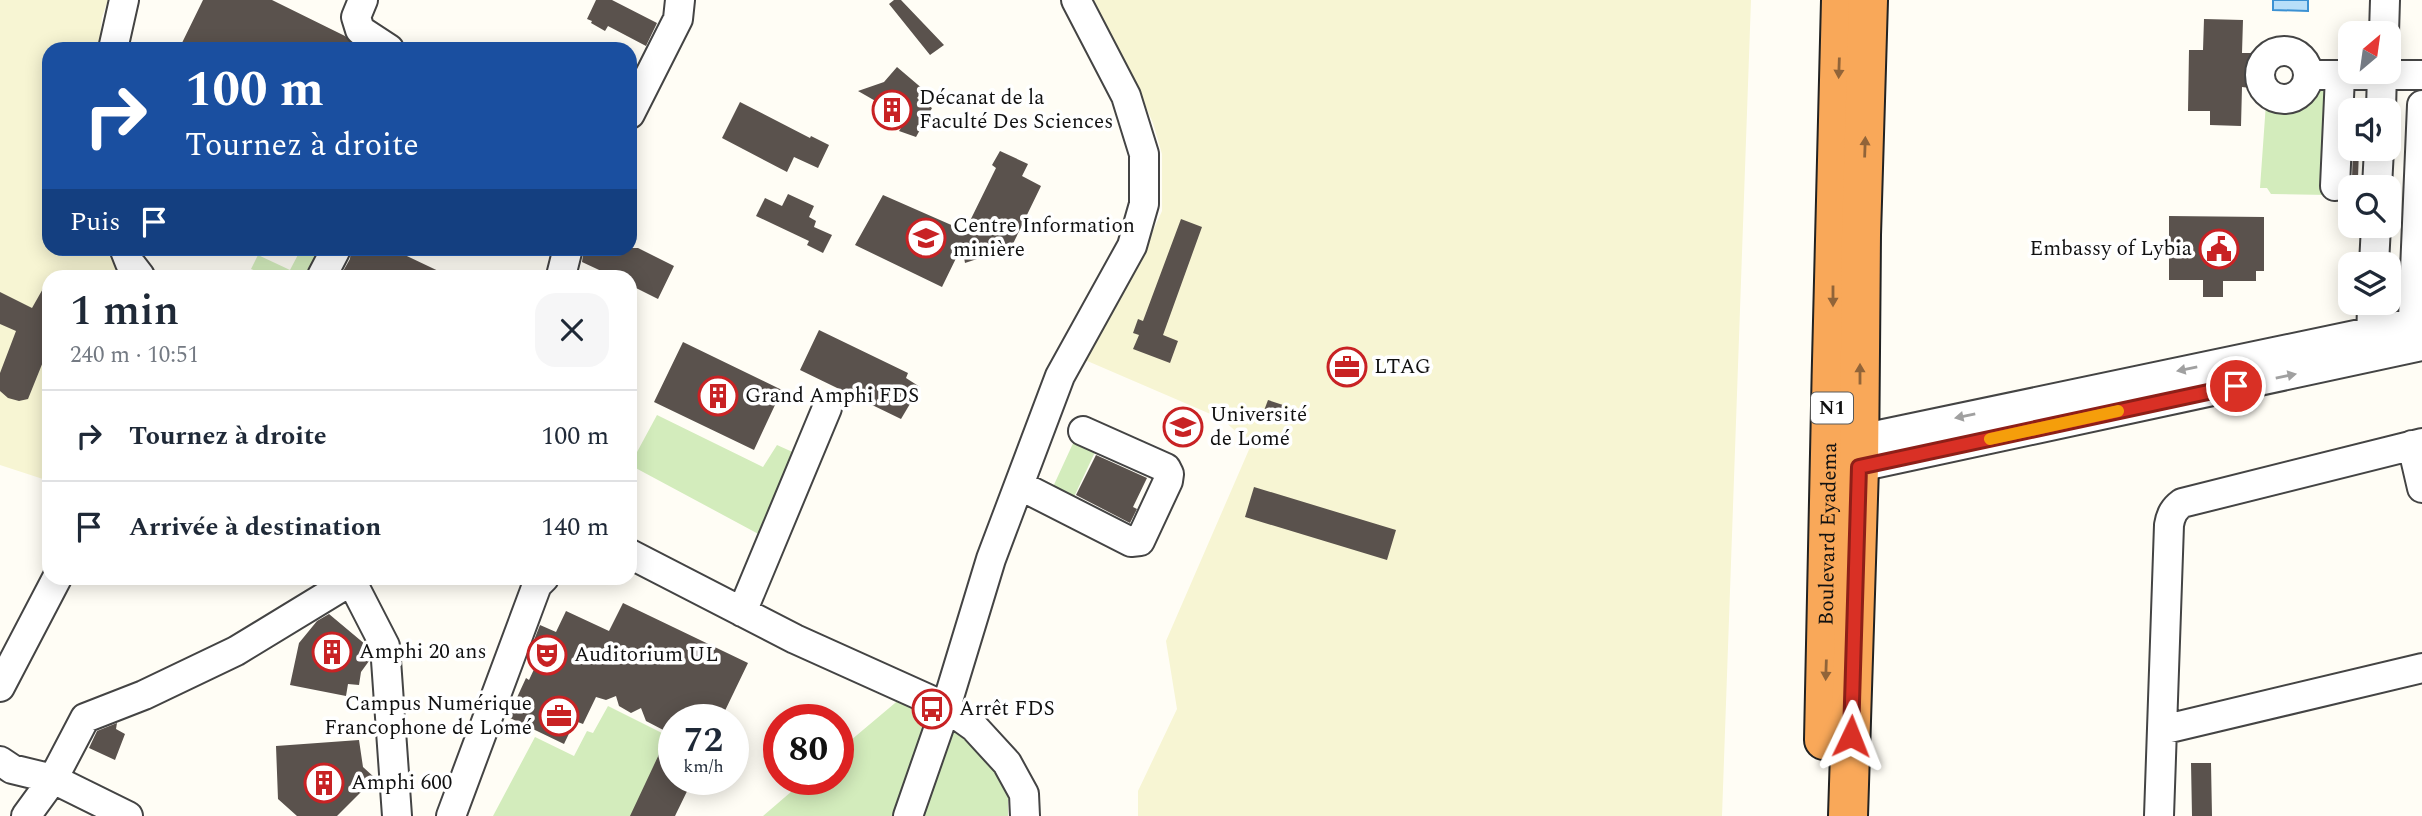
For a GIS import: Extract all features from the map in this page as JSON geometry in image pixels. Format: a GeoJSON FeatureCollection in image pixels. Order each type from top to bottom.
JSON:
{"type":"FeatureCollection","features":[{"type":"Feature","properties":{"kind":"highway","name":"Boulevard Eyadema"},"geometry":{"type":"LineString","coordinates":[[1841,0],[1833,234],[1845,454]]}},
{"type":"Feature","properties":{"kind":"highway","name":"Boulevard Eyadema"},"geometry":{"type":"LineString","coordinates":[[1822,816],[1861,235],[1868,0]]}},
{"type":"Feature","properties":{"kind":"highway","name":"N1"},"geometry":{"type":"LineString","coordinates":[[1845,454],[1848,816]]}},
{"type":"Feature","properties":{"kind":"street"},"geometry":{"type":"LineString","coordinates":[[115,42],[124,0]]}},
{"type":"Feature","properties":{"kind":"street"},"geometry":{"type":"LineString","coordinates":[[363,0],[356,16],[360,30],[378,42]]}},
{"type":"Feature","properties":{"kind":"street"},"geometry":{"type":"LineString","coordinates":[[637,100],[678,19],[680,0]]}},
{"type":"Feature","properties":{"kind":"street"},"geometry":{"type":"LineString","coordinates":[[908,816],[946,707],[991,559],[1060,376],[1132,246],[1144,204],[1144,154],[1126,96],[1076,0]]}},
{"type":"Feature","properties":{"kind":"street"},"geometry":{"type":"LineString","coordinates":[[2384,21],[2385,0]]}},
{"type":"Feature","properties":{"kind":"street"},"geometry":{"type":"LineString","coordinates":[[2401,74],[2422,75]]}},
{"type":"Feature","properties":{"kind":"street"},"geometry":{"type":"LineString","coordinates":[[2308,75],[2338,76]]}},
{"type":"Feature","properties":{"kind":"street"},"geometry":{"type":"LineString","coordinates":[[2335,186],[2340,84]]}},
{"type":"Feature","properties":{"kind":"street"},"geometry":{"type":"LineString","coordinates":[[1845,454],[2417,335],[2422,105]]}},
{"type":"Feature","properties":{"kind":"street"},"geometry":{"type":"LineString","coordinates":[[2371,344],[2372,315]]}},
{"type":"Feature","properties":{"kind":"street"},"geometry":{"type":"LineString","coordinates":[[741,612],[827,408]]}},
{"type":"Feature","properties":{"kind":"street"},"geometry":{"type":"LineString","coordinates":[[1019,485],[1131,542],[1140,541],[1168,481],[1166,468],[1083,431]]}},
{"type":"Feature","properties":{"kind":"street"},"geometry":{"type":"LineString","coordinates":[[2159,816],[2169,525],[2175,508],[2182,503],[2417,444],[2422,488]]}},
{"type":"Feature","properties":{"kind":"street"},"geometry":{"type":"LineString","coordinates":[[637,558],[741,612],[946,707],[974,727],[1007,763],[1024,794],[1024,816]]}},
{"type":"Feature","properties":{"kind":"street"},"geometry":{"type":"LineString","coordinates":[[0,687],[53,585]]}},
{"type":"Feature","properties":{"kind":"street"},"geometry":{"type":"LineString","coordinates":[[26,816],[53,779],[85,718],[144,695],[236,651],[341,585]]}},
{"type":"Feature","properties":{"kind":"street"},"geometry":{"type":"LineString","coordinates":[[354,585],[385,646],[397,816]]}},
{"type":"Feature","properties":{"kind":"street"},"geometry":{"type":"LineString","coordinates":[[451,816],[537,585]]}},
{"type":"Feature","properties":{"kind":"street"},"geometry":{"type":"LineString","coordinates":[[2162,730],[2422,668]]}},
{"type":"Feature","properties":{"kind":"street"},"geometry":{"type":"LineString","coordinates":[[0,761],[12,769],[53,779],[128,816]]}},
{"type":"Feature","properties":{"kind":"shaded area"},"geometry":{"type":"Polygon","coordinates":[[[0,0],[108,0],[102,17],[100,42],[42,42],[42,256],[114,256],[120,270],[42,270],[42,479],[0,465],[0,0]]]}},
{"type":"Feature","properties":{"kind":"shaded area"},"geometry":{"type":"Polygon","coordinates":[[[1094,0],[1751,0],[1722,816],[1138,816],[1138,791],[1177,709],[1166,641],[1251,445],[1222,419],[1085,360],[1141,257],[1162,211],[1162,154],[1153,123],[1094,0]]]}},
{"type":"Feature","properties":{"kind":"green space"},"geometry":{"type":"Polygon","coordinates":[[[2311,86],[2334,88],[2329,195],[2271,194],[2267,188],[2260,188],[2266,103],[2292,102],[2311,86]]]}},
{"type":"Feature","properties":{"kind":"green space"},"geometry":{"type":"Polygon","coordinates":[[[258,256],[290,270],[251,269],[258,256]]]}},
{"type":"Feature","properties":{"kind":"green space"},"geometry":{"type":"Polygon","coordinates":[[[297,256],[328,256],[321,270],[290,270],[297,256]]]}},
{"type":"Feature","properties":{"kind":"green space"},"geometry":{"type":"Polygon","coordinates":[[[657,415],[763,467],[777,445],[797,454],[766,538],[637,469],[637,452],[657,415]]]}},
{"type":"Feature","properties":{"kind":"green space"},"geometry":{"type":"Polygon","coordinates":[[[1075,439],[1096,450],[1073,499],[1052,489],[1075,439]]]}},
{"type":"Feature","properties":{"kind":"green space"},"geometry":{"type":"Polygon","coordinates":[[[901,698],[935,716],[898,816],[763,816],[787,795],[854,795],[854,738],[901,698]]]}},
{"type":"Feature","properties":{"kind":"green space"},"geometry":{"type":"Polygon","coordinates":[[[608,706],[658,731],[658,771],[636,816],[493,816],[535,737],[574,756],[587,731],[593,733],[608,706]]]}},
{"type":"Feature","properties":{"kind":"green space"},"geometry":{"type":"Polygon","coordinates":[[[954,723],[1008,782],[1008,816],[919,816],[954,723]]]}},
{"type":"Feature","properties":{"kind":"water"},"geometry":{"type":"Polygon","coordinates":[[[2273,0],[2308,0],[2308,11],[2273,10],[2273,0]]]}},
{"type":"Feature","properties":{"kind":"building"},"geometry":{"type":"Polygon","coordinates":[[[203,0],[272,0],[345,36],[351,42],[182,42],[203,0]]]}},
{"type":"Feature","properties":{"kind":"building"},"geometry":{"type":"Polygon","coordinates":[[[596,0],[612,0],[657,23],[646,46],[608,26],[605,31],[591,23],[592,21],[587,19],[596,0]]]}},
{"type":"Feature","properties":{"kind":"building"},"geometry":{"type":"Polygon","coordinates":[[[894,0],[901,0],[944,45],[930,55],[889,4],[894,0]]]}},
{"type":"Feature","properties":{"kind":"building"},"geometry":{"type":"Polygon","coordinates":[[[2204,19],[2243,20],[2242,53],[2251,53],[2250,88],[2242,87],[2241,126],[2210,125],[2210,111],[2188,111],[2189,50],[2203,50],[2204,19]]]}},
{"type":"Feature","properties":{"kind":"building"},"geometry":{"type":"Polygon","coordinates":[[[897,67],[924,90],[917,98],[932,108],[916,137],[899,131],[903,125],[877,105],[879,103],[858,91],[884,82],[897,67]]]}},
{"type":"Feature","properties":{"kind":"building"},"geometry":{"type":"Polygon","coordinates":[[[740,102],[829,145],[818,168],[794,157],[787,172],[722,138],[740,102]]]}},
{"type":"Feature","properties":{"kind":"building"},"geometry":{"type":"Polygon","coordinates":[[[1000,151],[1028,164],[1022,176],[1041,186],[1009,252],[989,244],[983,257],[965,263],[962,246],[942,287],[855,245],[883,195],[965,231],[996,168],[992,165],[1000,151]]]}},
{"type":"Feature","properties":{"kind":"building"},"geometry":{"type":"Polygon","coordinates":[[[2353,161],[2359,161],[2358,175],[2352,175],[2353,161]]]}},
{"type":"Feature","properties":{"kind":"building"},"geometry":{"type":"Polygon","coordinates":[[[788,194],[814,206],[809,217],[816,221],[814,227],[832,235],[823,253],[807,245],[809,241],[756,216],[765,198],[782,206],[788,194]]]}},
{"type":"Feature","properties":{"kind":"building"},"geometry":{"type":"Polygon","coordinates":[[[2169,216],[2264,217],[2264,271],[2256,271],[2256,281],[2223,281],[2223,297],[2203,297],[2203,280],[2169,280],[2169,216]]]}},
{"type":"Feature","properties":{"kind":"building"},"geometry":{"type":"Polygon","coordinates":[[[1181,219],[1202,227],[1163,335],[1178,341],[1170,363],[1133,349],[1139,335],[1133,333],[1138,319],[1143,321],[1181,219]]]}},
{"type":"Feature","properties":{"kind":"building"},"geometry":{"type":"Polygon","coordinates":[[[638,248],[674,266],[658,299],[637,288],[637,270],[599,270],[582,262],[583,256],[637,256],[638,248]]]}},
{"type":"Feature","properties":{"kind":"building"},"geometry":{"type":"Polygon","coordinates":[[[350,256],[407,256],[436,270],[344,270],[350,256]]]}},
{"type":"Feature","properties":{"kind":"building"},"geometry":{"type":"Polygon","coordinates":[[[42,290],[42,364],[28,399],[19,401],[8,398],[0,391],[0,373],[16,331],[0,324],[0,292],[32,308],[42,290]]]}},
{"type":"Feature","properties":{"kind":"building"},"geometry":{"type":"Polygon","coordinates":[[[819,330],[908,373],[906,378],[920,387],[901,419],[800,370],[819,330]]]}},
{"type":"Feature","properties":{"kind":"building","name":"Grand Amphi FDS"},"geometry":{"type":"Polygon","coordinates":[[[683,342],[782,390],[754,450],[654,402],[683,342]]]}},
{"type":"Feature","properties":{"kind":"building"},"geometry":{"type":"Polygon","coordinates":[[[1268,400],[1283,405],[1278,421],[1262,416],[1268,400]]]}},
{"type":"Feature","properties":{"kind":"building"},"geometry":{"type":"Polygon","coordinates":[[[1096,455],[1147,478],[1133,507],[1137,509],[1130,523],[1076,495],[1096,455]]]}},
{"type":"Feature","properties":{"kind":"building"},"geometry":{"type":"Polygon","coordinates":[[[1254,487],[1396,530],[1387,560],[1245,517],[1254,487]]]}},
{"type":"Feature","properties":{"kind":"building"},"geometry":{"type":"Polygon","coordinates":[[[623,603],[748,663],[728,704],[658,704],[658,727],[646,721],[641,708],[631,713],[619,706],[616,696],[606,700],[596,697],[583,724],[575,721],[564,744],[508,717],[526,678],[529,680],[543,650],[532,645],[540,625],[556,632],[566,611],[609,631],[623,603]]]}},
{"type":"Feature","properties":{"kind":"building","name":"Amphi 20 ans"},"geometry":{"type":"Polygon","coordinates":[[[329,614],[366,645],[369,651],[366,655],[369,661],[361,672],[359,685],[348,684],[346,696],[290,685],[299,643],[317,621],[329,614]]]}},
{"type":"Feature","properties":{"kind":"building"},"geometry":{"type":"Polygon","coordinates":[[[117,723],[116,729],[125,734],[115,760],[89,748],[97,731],[117,723]]]}},
{"type":"Feature","properties":{"kind":"building","name":"Amphi 600"},"geometry":{"type":"Polygon","coordinates":[[[359,740],[363,767],[375,778],[337,816],[297,816],[278,799],[276,746],[359,740]]]}},
{"type":"Feature","properties":{"kind":"building"},"geometry":{"type":"Polygon","coordinates":[[[658,756],[658,795],[685,795],[675,816],[630,816],[658,756]]]}},
{"type":"Feature","properties":{"kind":"building"},"geometry":{"type":"Polygon","coordinates":[[[2191,763],[2211,763],[2212,816],[2192,816],[2191,763]]]}},
{"type":"Feature","properties":{"kind":"slow traffic"},"geometry":{"type":"LineString","coordinates":[[1990,439],[2118,411]]}},
{"type":"Feature","properties":{"kind":"place","name":"Décanat de la Faculté Des Sciences"},"geometry":{"type":"Point","coordinates":[892,110]}},
{"type":"Feature","properties":{"kind":"place","name":"Centre Information minière"},"geometry":{"type":"Point","coordinates":[926,238]}},
{"type":"Feature","properties":{"kind":"place","name":"Embassy of Lybia"},"geometry":{"type":"Point","coordinates":[2219,249]}},
{"type":"Feature","properties":{"kind":"place","name":"LTAG"},"geometry":{"type":"Point","coordinates":[1347,367]}},
{"type":"Feature","properties":{"kind":"place","name":"Grand Amphi FDS"},"geometry":{"type":"Point","coordinates":[718,396]}},
{"type":"Feature","properties":{"kind":"place","name":"Université de Lomé"},"geometry":{"type":"Point","coordinates":[1183,427]}},
{"type":"Feature","properties":{"kind":"place","name":"Amphi 20 ans"},"geometry":{"type":"Point","coordinates":[332,652]}},
{"type":"Feature","properties":{"kind":"place","name":"Auditorium UL"},"geometry":{"type":"Point","coordinates":[547,655]}},
{"type":"Feature","properties":{"kind":"place","name":"Arrêt FDS"},"geometry":{"type":"Point","coordinates":[932,709]}},
{"type":"Feature","properties":{"kind":"place","name":"Campus Numérique Francophone de Lomé"},"geometry":{"type":"Point","coordinates":[559,716]}},
{"type":"Feature","properties":{"kind":"place","name":"Amphi 600"},"geometry":{"type":"Point","coordinates":[324,783]}},
{"type":"Feature","properties":{"kind":"route"},"geometry":{"type":"LineString","coordinates":[[1851,736],[1859,467],[2236,386]]}}]}
